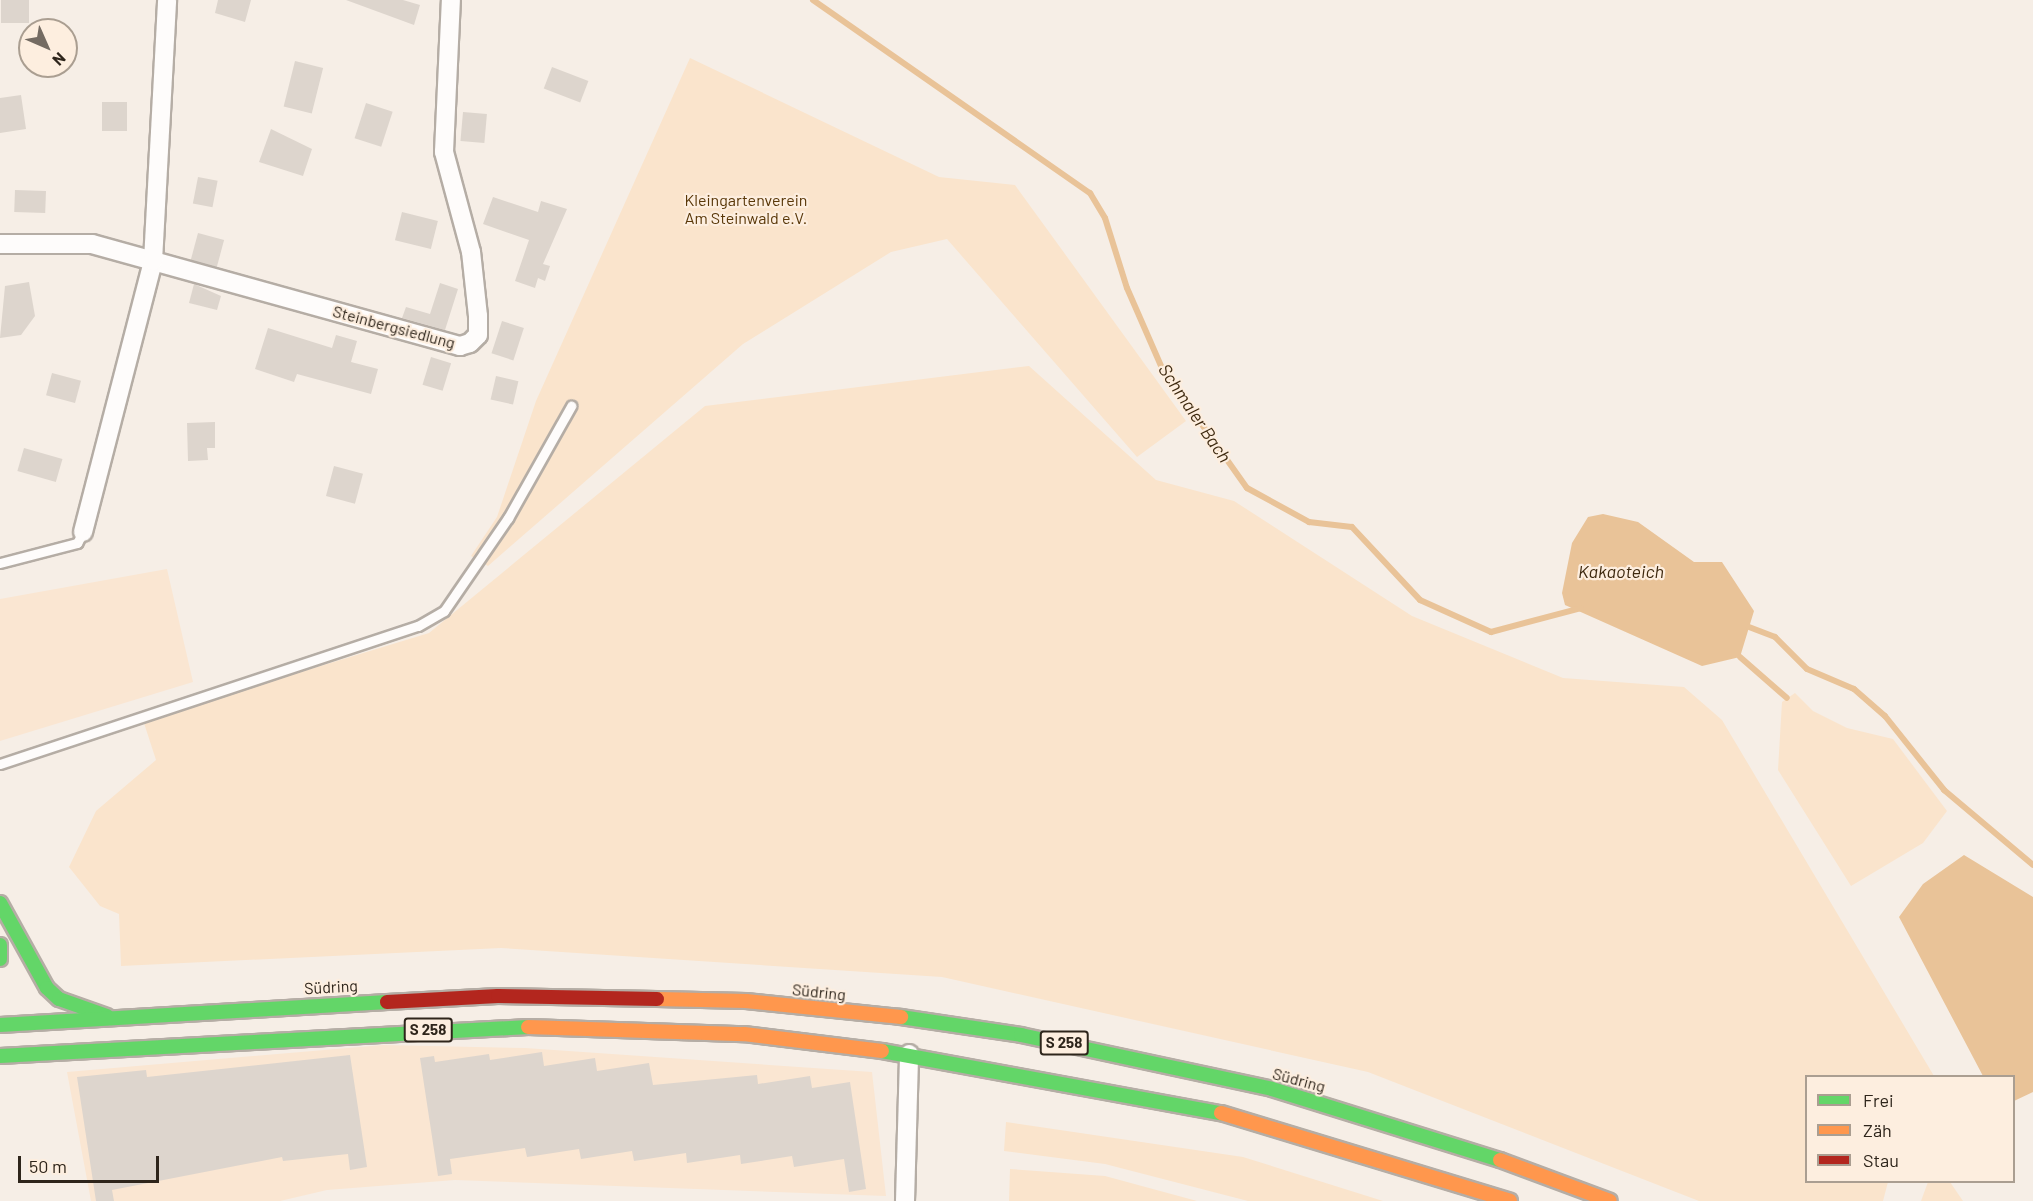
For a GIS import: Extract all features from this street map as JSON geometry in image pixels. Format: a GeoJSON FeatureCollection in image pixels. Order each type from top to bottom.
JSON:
{"type":"FeatureCollection","features":[{"type":"Feature","properties":{"kind":"main road","name":"S 258"},"geometry":{"type":"LineString","coordinates":[[0,903],[47,988],[58,999],[109,1017]]}},
{"type":"Feature","properties":{"kind":"main road"},"geometry":{"type":"LineString","coordinates":[[0,945],[0,958]]}},
{"type":"Feature","properties":{"kind":"main road","name":"Südring"},"geometry":{"type":"LineString","coordinates":[[0,1025],[498,996],[746,1001],[903,1017],[1022,1035],[1272,1089],[1492,1157],[1610,1201]]}},
{"type":"Feature","properties":{"kind":"main road","name":"S 258"},"geometry":{"type":"LineString","coordinates":[[0,1056],[501,1026],[711,1031],[909,1054],[1149,1096],[1261,1122],[1510,1201]]}},
{"type":"Feature","properties":{"kind":"street"},"geometry":{"type":"LineString","coordinates":[[83,532],[153,261],[166,0]]}},
{"type":"Feature","properties":{"kind":"street","name":"Steinbergsiedlung"},"geometry":{"type":"LineString","coordinates":[[0,244],[92,244],[460,346],[470,343],[477,335],[478,316],[471,252],[444,152],[451,0]]}},
{"type":"Feature","properties":{"kind":"street"},"geometry":{"type":"LineString","coordinates":[[905,1201],[909,1054]]}},
{"type":"Feature","properties":{"kind":"lane"},"geometry":{"type":"LineString","coordinates":[[0,764],[418,626],[444,611],[508,518],[571,406]]}},
{"type":"Feature","properties":{"kind":"lane"},"geometry":{"type":"LineString","coordinates":[[0,563],[77,543],[83,532]]}},
{"type":"Feature","properties":{"kind":"shaded area"},"geometry":{"type":"Polygon","coordinates":[[[167,569],[193,682],[0,741],[0,599],[167,569]]]}},
{"type":"Feature","properties":{"kind":"shaded area"},"geometry":{"type":"Polygon","coordinates":[[[383,1045],[525,1048],[872,1072],[886,1196],[455,1180],[327,1190],[280,1201],[91,1201],[67,1072],[383,1045]]]}},
{"type":"Feature","properties":{"kind":"green space","name":"Kleingartenverein Am Steinwald e.V."},"geometry":{"type":"Polygon","coordinates":[[[690,58],[939,177],[1015,185],[1186,421],[1137,457],[947,239],[891,252],[743,344],[488,566],[471,556],[497,517],[536,401],[690,58]]]}},
{"type":"Feature","properties":{"kind":"green space"},"geometry":{"type":"Polygon","coordinates":[[[1029,366],[1156,480],[1234,501],[1412,616],[1563,678],[1684,687],[1722,720],[1933,1075],[1805,1075],[1805,1183],[1888,1183],[1883,1201],[1699,1201],[1368,1072],[942,977],[501,948],[121,966],[119,914],[100,906],[69,867],[96,811],[156,760],[143,720],[429,633],[705,406],[1029,366]]]}},
{"type":"Feature","properties":{"kind":"green space"},"geometry":{"type":"Polygon","coordinates":[[[1795,693],[1813,711],[1847,728],[1893,739],[1947,811],[1923,843],[1851,886],[1778,770],[1782,702],[1795,693]]]}},
{"type":"Feature","properties":{"kind":"green space"},"geometry":{"type":"Polygon","coordinates":[[[1006,1122],[1243,1157],[1383,1201],[1248,1201],[1105,1164],[1004,1151],[1006,1122]]]}},
{"type":"Feature","properties":{"kind":"green space"},"geometry":{"type":"Polygon","coordinates":[[[1010,1169],[1105,1176],[1197,1201],[1009,1201],[1010,1169]]]}},
{"type":"Feature","properties":{"kind":"green space"},"geometry":{"type":"Polygon","coordinates":[[[1928,1183],[1951,1183],[1963,1201],[1921,1201],[1928,1183]]]}},
{"type":"Feature","properties":{"kind":"water","name":"Kakaoteich"},"geometry":{"type":"Polygon","coordinates":[[[1603,514],[1638,522],[1694,562],[1722,562],[1754,611],[1740,657],[1702,666],[1565,605],[1562,593],[1572,543],[1588,517],[1603,514]]]}},
{"type":"Feature","properties":{"kind":"water"},"geometry":{"type":"Polygon","coordinates":[[[1964,855],[2033,897],[2033,1092],[2015,1101],[2015,1075],[1982,1075],[1899,917],[1923,884],[1964,855]]]}},
{"type":"Feature","properties":{"kind":"building"},"geometry":{"type":"Polygon","coordinates":[[[1,0],[29,0],[29,18],[18,18],[18,23],[1,23],[1,0]]]}},
{"type":"Feature","properties":{"kind":"building"},"geometry":{"type":"Polygon","coordinates":[[[218,0],[251,0],[245,22],[215,13],[218,0]]]}},
{"type":"Feature","properties":{"kind":"building"},"geometry":{"type":"Polygon","coordinates":[[[346,0],[403,0],[420,5],[414,25],[346,0]]]}},
{"type":"Feature","properties":{"kind":"building"},"geometry":{"type":"Polygon","coordinates":[[[295,61],[323,68],[312,114],[284,107],[295,61]]]}},
{"type":"Feature","properties":{"kind":"building"},"geometry":{"type":"Polygon","coordinates":[[[552,67],[588,81],[580,102],[544,88],[552,67]]]}},
{"type":"Feature","properties":{"kind":"building"},"geometry":{"type":"Polygon","coordinates":[[[21,95],[26,129],[0,133],[0,98],[21,95]]]}},
{"type":"Feature","properties":{"kind":"building"},"geometry":{"type":"Polygon","coordinates":[[[102,102],[127,102],[127,131],[102,131],[102,102]]]}},
{"type":"Feature","properties":{"kind":"building"},"geometry":{"type":"Polygon","coordinates":[[[366,103],[393,112],[381,147],[355,138],[366,103]]]}},
{"type":"Feature","properties":{"kind":"building"},"geometry":{"type":"Polygon","coordinates":[[[463,112],[487,114],[484,143],[460,141],[463,112]]]}},
{"type":"Feature","properties":{"kind":"building"},"geometry":{"type":"Polygon","coordinates":[[[271,129],[312,149],[303,176],[259,162],[271,129]]]}},
{"type":"Feature","properties":{"kind":"building"},"geometry":{"type":"Polygon","coordinates":[[[198,177],[218,181],[212,207],[193,204],[198,177]]]}},
{"type":"Feature","properties":{"kind":"building"},"geometry":{"type":"Polygon","coordinates":[[[15,190],[46,191],[45,213],[14,212],[15,190]]]}},
{"type":"Feature","properties":{"kind":"building"},"geometry":{"type":"Polygon","coordinates":[[[493,197],[538,212],[541,201],[567,209],[543,264],[550,266],[545,281],[538,278],[535,288],[515,281],[529,240],[483,224],[493,197]]]}},
{"type":"Feature","properties":{"kind":"building"},"geometry":{"type":"Polygon","coordinates":[[[402,212],[438,221],[431,249],[395,240],[402,212]]]}},
{"type":"Feature","properties":{"kind":"building"},"geometry":{"type":"Polygon","coordinates":[[[198,233],[224,240],[217,267],[191,260],[198,233]]]}},
{"type":"Feature","properties":{"kind":"building"},"geometry":{"type":"Polygon","coordinates":[[[29,282],[35,316],[21,335],[0,338],[5,286],[29,282]]]}},
{"type":"Feature","properties":{"kind":"building"},"geometry":{"type":"Polygon","coordinates":[[[440,283],[458,289],[445,330],[402,318],[406,307],[430,314],[440,283]]]}},
{"type":"Feature","properties":{"kind":"building"},"geometry":{"type":"Polygon","coordinates":[[[194,284],[221,296],[217,310],[189,303],[194,284]]]}},
{"type":"Feature","properties":{"kind":"building"},"geometry":{"type":"Polygon","coordinates":[[[502,321],[524,328],[513,360],[491,353],[502,321]]]}},
{"type":"Feature","properties":{"kind":"building"},"geometry":{"type":"Polygon","coordinates":[[[268,328],[332,348],[336,335],[357,341],[351,362],[378,369],[371,394],[297,374],[294,382],[255,369],[268,328]]]}},
{"type":"Feature","properties":{"kind":"building"},"geometry":{"type":"Polygon","coordinates":[[[431,357],[451,363],[443,391],[423,385],[431,357]]]}},
{"type":"Feature","properties":{"kind":"building"},"geometry":{"type":"Polygon","coordinates":[[[52,373],[81,381],[75,403],[46,395],[52,373]]]}},
{"type":"Feature","properties":{"kind":"building"},"geometry":{"type":"Polygon","coordinates":[[[496,376],[518,381],[513,405],[491,399],[496,376]]]}},
{"type":"Feature","properties":{"kind":"building"},"geometry":{"type":"Polygon","coordinates":[[[215,422],[215,448],[207,448],[208,460],[188,461],[187,423],[215,422]]]}},
{"type":"Feature","properties":{"kind":"building"},"geometry":{"type":"Polygon","coordinates":[[[24,448],[62,459],[56,482],[17,471],[24,448]]]}},
{"type":"Feature","properties":{"kind":"building"},"geometry":{"type":"Polygon","coordinates":[[[334,466],[363,474],[355,504],[326,496],[334,466]]]}},
{"type":"Feature","properties":{"kind":"building"},"geometry":{"type":"Polygon","coordinates":[[[542,1052],[544,1066],[595,1058],[597,1071],[649,1063],[653,1085],[757,1075],[758,1084],[810,1076],[812,1088],[850,1082],[866,1189],[849,1192],[844,1159],[794,1167],[792,1156],[741,1164],[740,1155],[687,1163],[686,1153],[634,1161],[632,1151],[581,1159],[579,1149],[527,1157],[525,1148],[450,1159],[452,1174],[438,1176],[420,1058],[434,1056],[435,1062],[489,1054],[490,1060],[542,1052]]]}},
{"type":"Feature","properties":{"kind":"building"},"geometry":{"type":"Polygon","coordinates":[[[350,1055],[367,1167],[350,1170],[348,1154],[283,1161],[282,1157],[112,1190],[114,1201],[96,1201],[77,1077],[146,1070],[147,1077],[350,1055]]]}},
{"type":"Feature","properties":{"kind":"waterway","name":"Schmaler Bach"},"geometry":{"type":"LineString","coordinates":[[813,0],[1090,193],[1105,218],[1127,288],[1162,368],[1247,488],[1309,522],[1352,527],[1420,600],[1491,632],[1581,608]]}},
{"type":"Feature","properties":{"kind":"waterway"},"geometry":{"type":"LineString","coordinates":[[1749,627],[1775,637],[1807,669],[1854,689],[1885,716],[1944,790],[2033,865]]}},
{"type":"Feature","properties":{"kind":"waterway"},"geometry":{"type":"LineString","coordinates":[[1740,657],[1787,698]]}},
{"type":"Feature","properties":{"kind":"traffic: fast"},"geometry":{"type":"LineString","coordinates":[[0,903],[47,988],[59,999],[107,1016]]}},
{"type":"Feature","properties":{"kind":"traffic: fast"},"geometry":{"type":"LineString","coordinates":[[0,945],[0,959]]}},
{"type":"Feature","properties":{"kind":"traffic: fast"},"geometry":{"type":"LineString","coordinates":[[0,1025],[387,1002]]}},
{"type":"Feature","properties":{"kind":"traffic: fast"},"geometry":{"type":"LineString","coordinates":[[901,1017],[1021,1035],[1272,1089],[1500,1160]]}},
{"type":"Feature","properties":{"kind":"traffic: fast"},"geometry":{"type":"LineString","coordinates":[[0,1056],[528,1027]]}},
{"type":"Feature","properties":{"kind":"traffic: fast"},"geometry":{"type":"LineString","coordinates":[[882,1051],[1221,1113]]}},
{"type":"Feature","properties":{"kind":"traffic: slow"},"geometry":{"type":"LineString","coordinates":[[657,999],[746,1001],[901,1017]]}},
{"type":"Feature","properties":{"kind":"traffic: slow"},"geometry":{"type":"LineString","coordinates":[[528,1027],[744,1034],[882,1051]]}},
{"type":"Feature","properties":{"kind":"traffic: slow"},"geometry":{"type":"LineString","coordinates":[[1221,1113],[1510,1201]]}},
{"type":"Feature","properties":{"kind":"traffic: slow"},"geometry":{"type":"LineString","coordinates":[[1500,1160],[1610,1201]]}},
{"type":"Feature","properties":{"kind":"traffic: jam"},"geometry":{"type":"LineString","coordinates":[[387,1002],[498,996],[657,999]]}}]}
